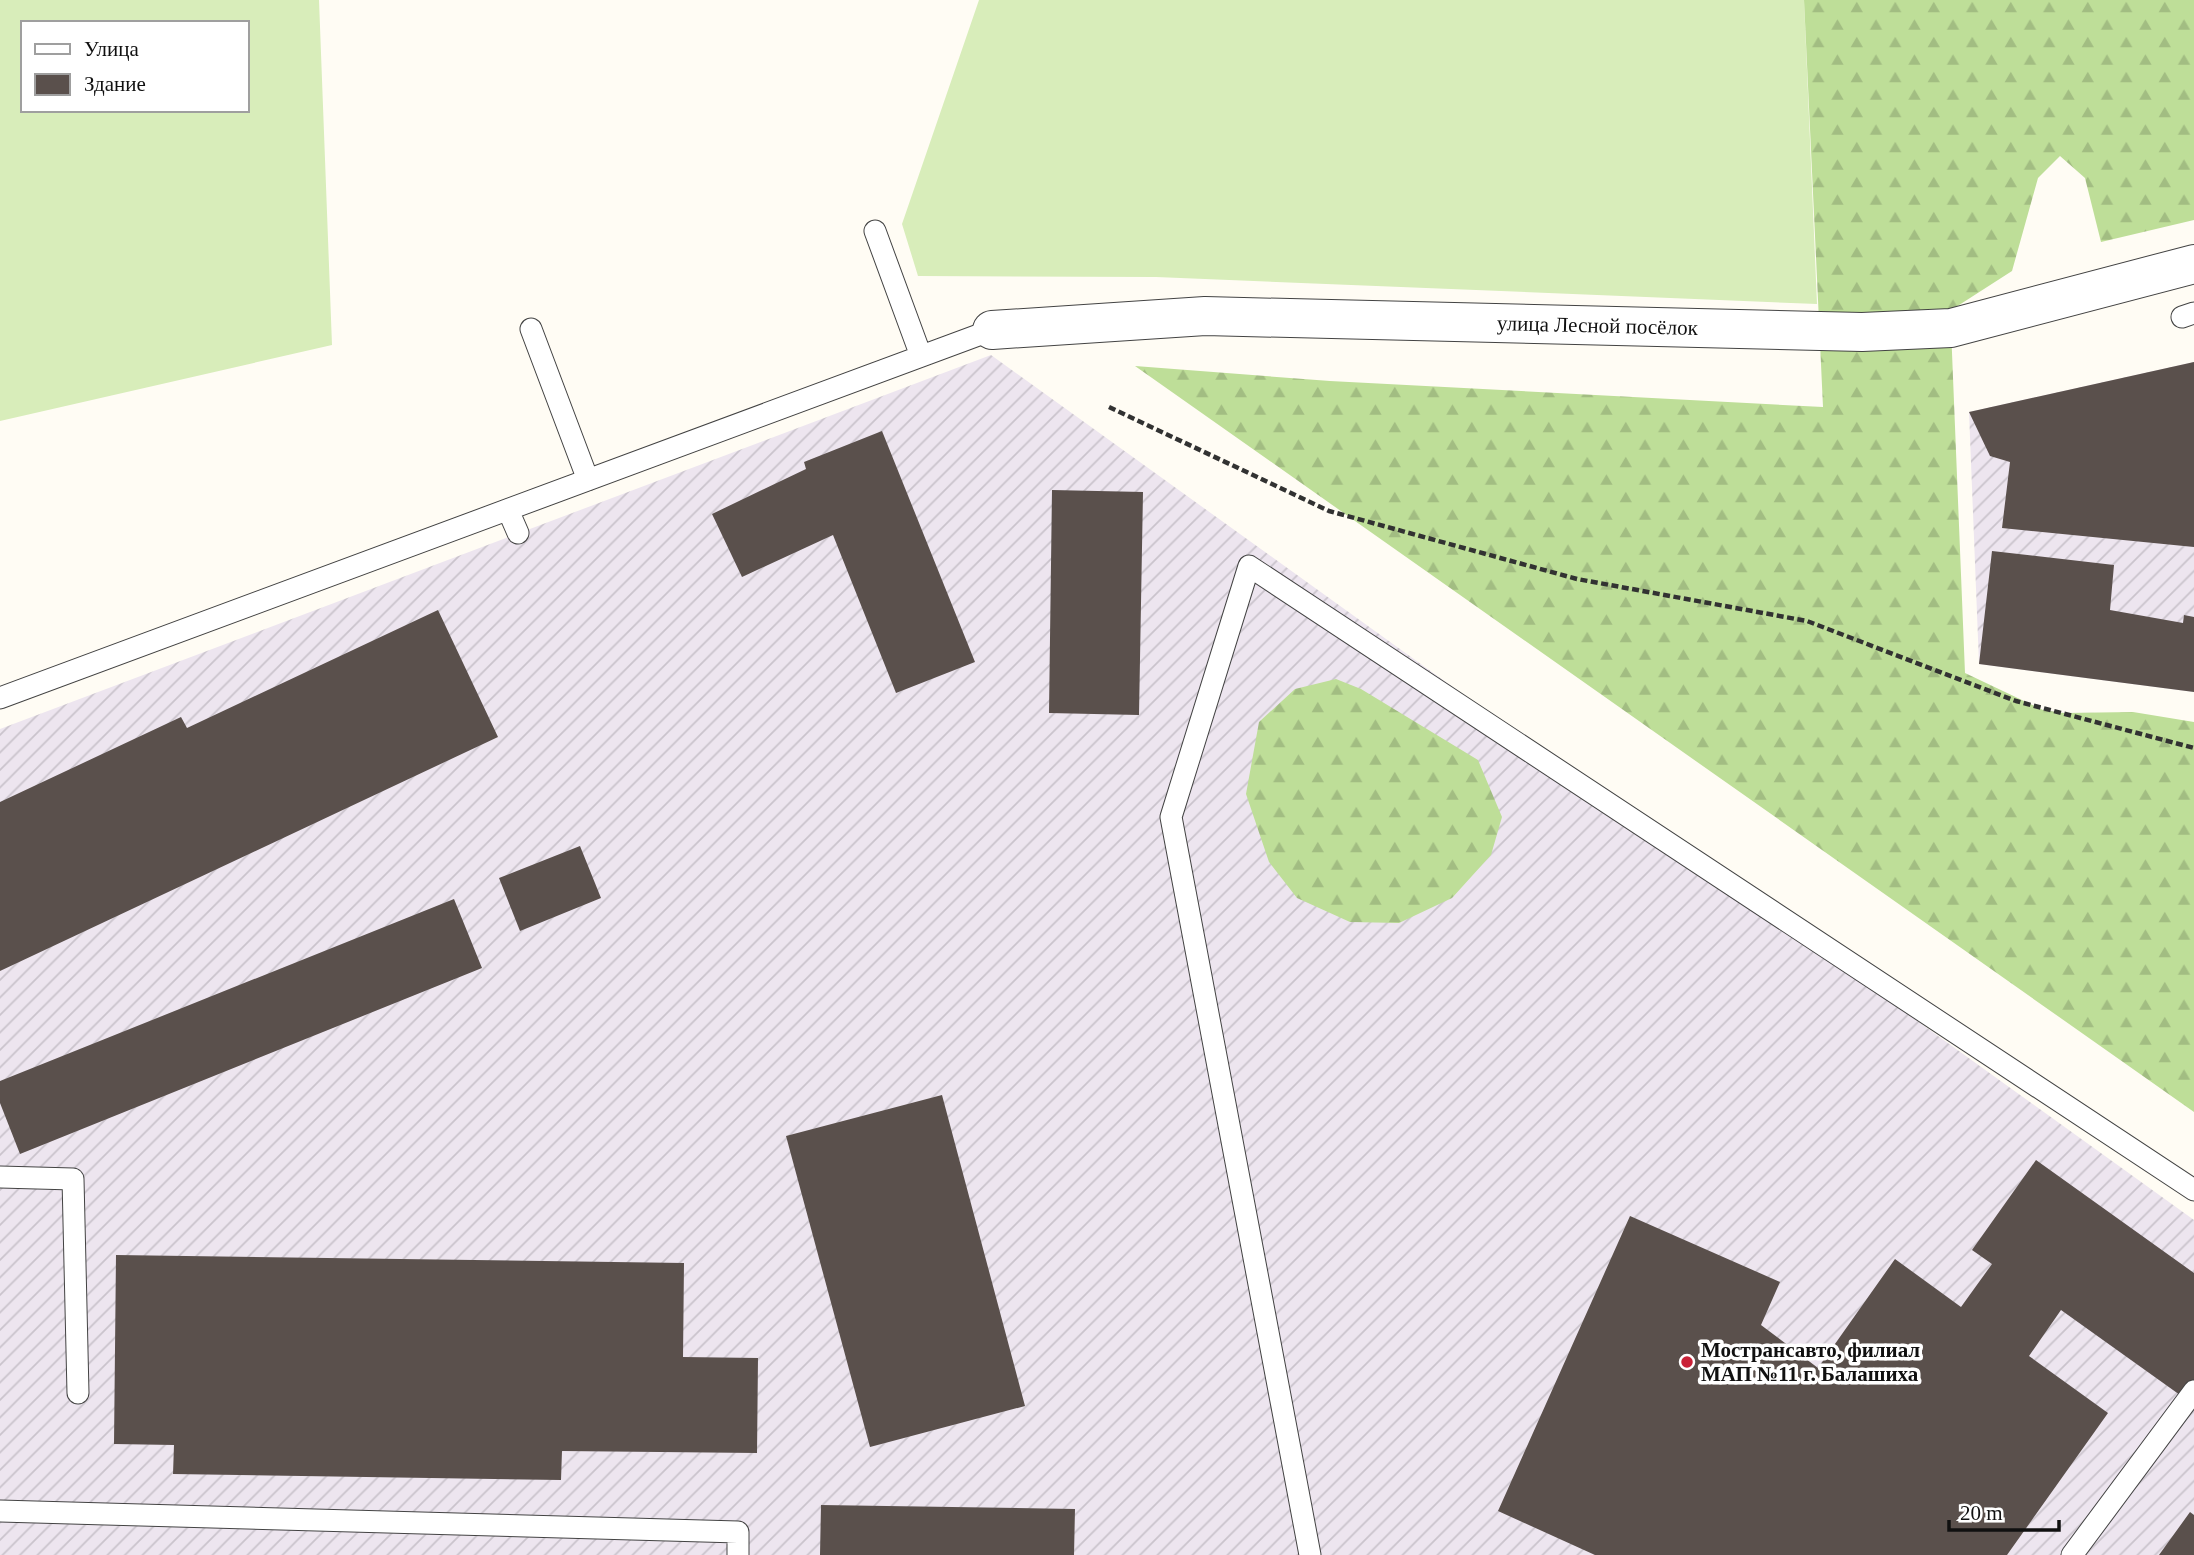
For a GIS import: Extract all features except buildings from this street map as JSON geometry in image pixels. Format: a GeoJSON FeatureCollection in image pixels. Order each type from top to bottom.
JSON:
{"type":"FeatureCollection","features":[{"type":"Feature","properties":{"kind":"street","name":"улица Лесной посёлок"},"geometry":{"type":"LineString","coordinates":[[992,330],[1205,316],[1862,332],[1939,329],[2194,264]]}},
{"type":"Feature","properties":{"kind":"lane"},"geometry":{"type":"LineString","coordinates":[[875,232],[921,356]]}},
{"type":"Feature","properties":{"kind":"lane"},"geometry":{"type":"LineString","coordinates":[[531,329],[587,480]]}},
{"type":"Feature","properties":{"kind":"lane"},"geometry":{"type":"LineString","coordinates":[[0,698],[992,330]]}},
{"type":"Feature","properties":{"kind":"lane"},"geometry":{"type":"LineString","coordinates":[[508,509],[518,533]]}},
{"type":"Feature","properties":{"kind":"lane"},"geometry":{"type":"LineString","coordinates":[[1310,1555],[1171,817],[1249,566],[2194,1190]]}},
{"type":"Feature","properties":{"kind":"lane"},"geometry":{"type":"LineString","coordinates":[[0,1177],[73,1179],[78,1393]]}},
{"type":"Feature","properties":{"kind":"lane"},"geometry":{"type":"LineString","coordinates":[[2072,1555],[2194,1391]]}},
{"type":"Feature","properties":{"kind":"lane"},"geometry":{"type":"LineString","coordinates":[[0,1511],[738,1532],[738,1555]]}},
{"type":"Feature","properties":{"kind":"path"},"geometry":{"type":"LineString","coordinates":[[1109,407],[1329,511],[1577,579],[1807,621],[2016,701],[2194,748]]}},
{"type":"Feature","properties":{"kind":"shaded area"},"geometry":{"type":"Polygon","coordinates":[[[991,355],[2194,1220],[2194,1555],[0,1555],[0,729],[991,355]]]}},
{"type":"Feature","properties":{"kind":"shaded area"},"geometry":{"type":"Polygon","coordinates":[[[2194,362],[2194,692],[1979,664],[1969,412],[2194,362]]]}},
{"type":"Feature","properties":{"kind":"green space"},"geometry":{"type":"Polygon","coordinates":[[[0,0],[319,0],[332,345],[0,421],[0,0]]]}},
{"type":"Feature","properties":{"kind":"green space"},"geometry":{"type":"Polygon","coordinates":[[[979,0],[1804,0],[1817,304],[1156,277],[918,276],[902,224],[979,0]]]}},
{"type":"Feature","properties":{"kind":"green space"},"geometry":{"type":"Polygon","coordinates":[[[1804,0],[2194,0],[2194,220],[2101,242],[2085,178],[2060,156],[2038,178],[2012,271],[1956,307],[1951,328],[1965,673],[2043,710],[2064,713],[2133,712],[2194,722],[2194,1112],[1135,366],[1330,381],[1823,407],[1804,0]]]}},
{"type":"Feature","properties":{"kind":"green space"},"geometry":{"type":"Polygon","coordinates":[[[1336,679],[1361,689],[1478,760],[1502,817],[1491,855],[1452,898],[1399,923],[1350,922],[1297,898],[1269,862],[1246,794],[1259,722],[1295,689],[1336,679]]]}},
{"type":"Feature","properties":{"kind":"place","name":"Мострансавто, филиал МАП №11 г. Балашиха"},"geometry":{"type":"Point","coordinates":[1687,1362]}}]}
